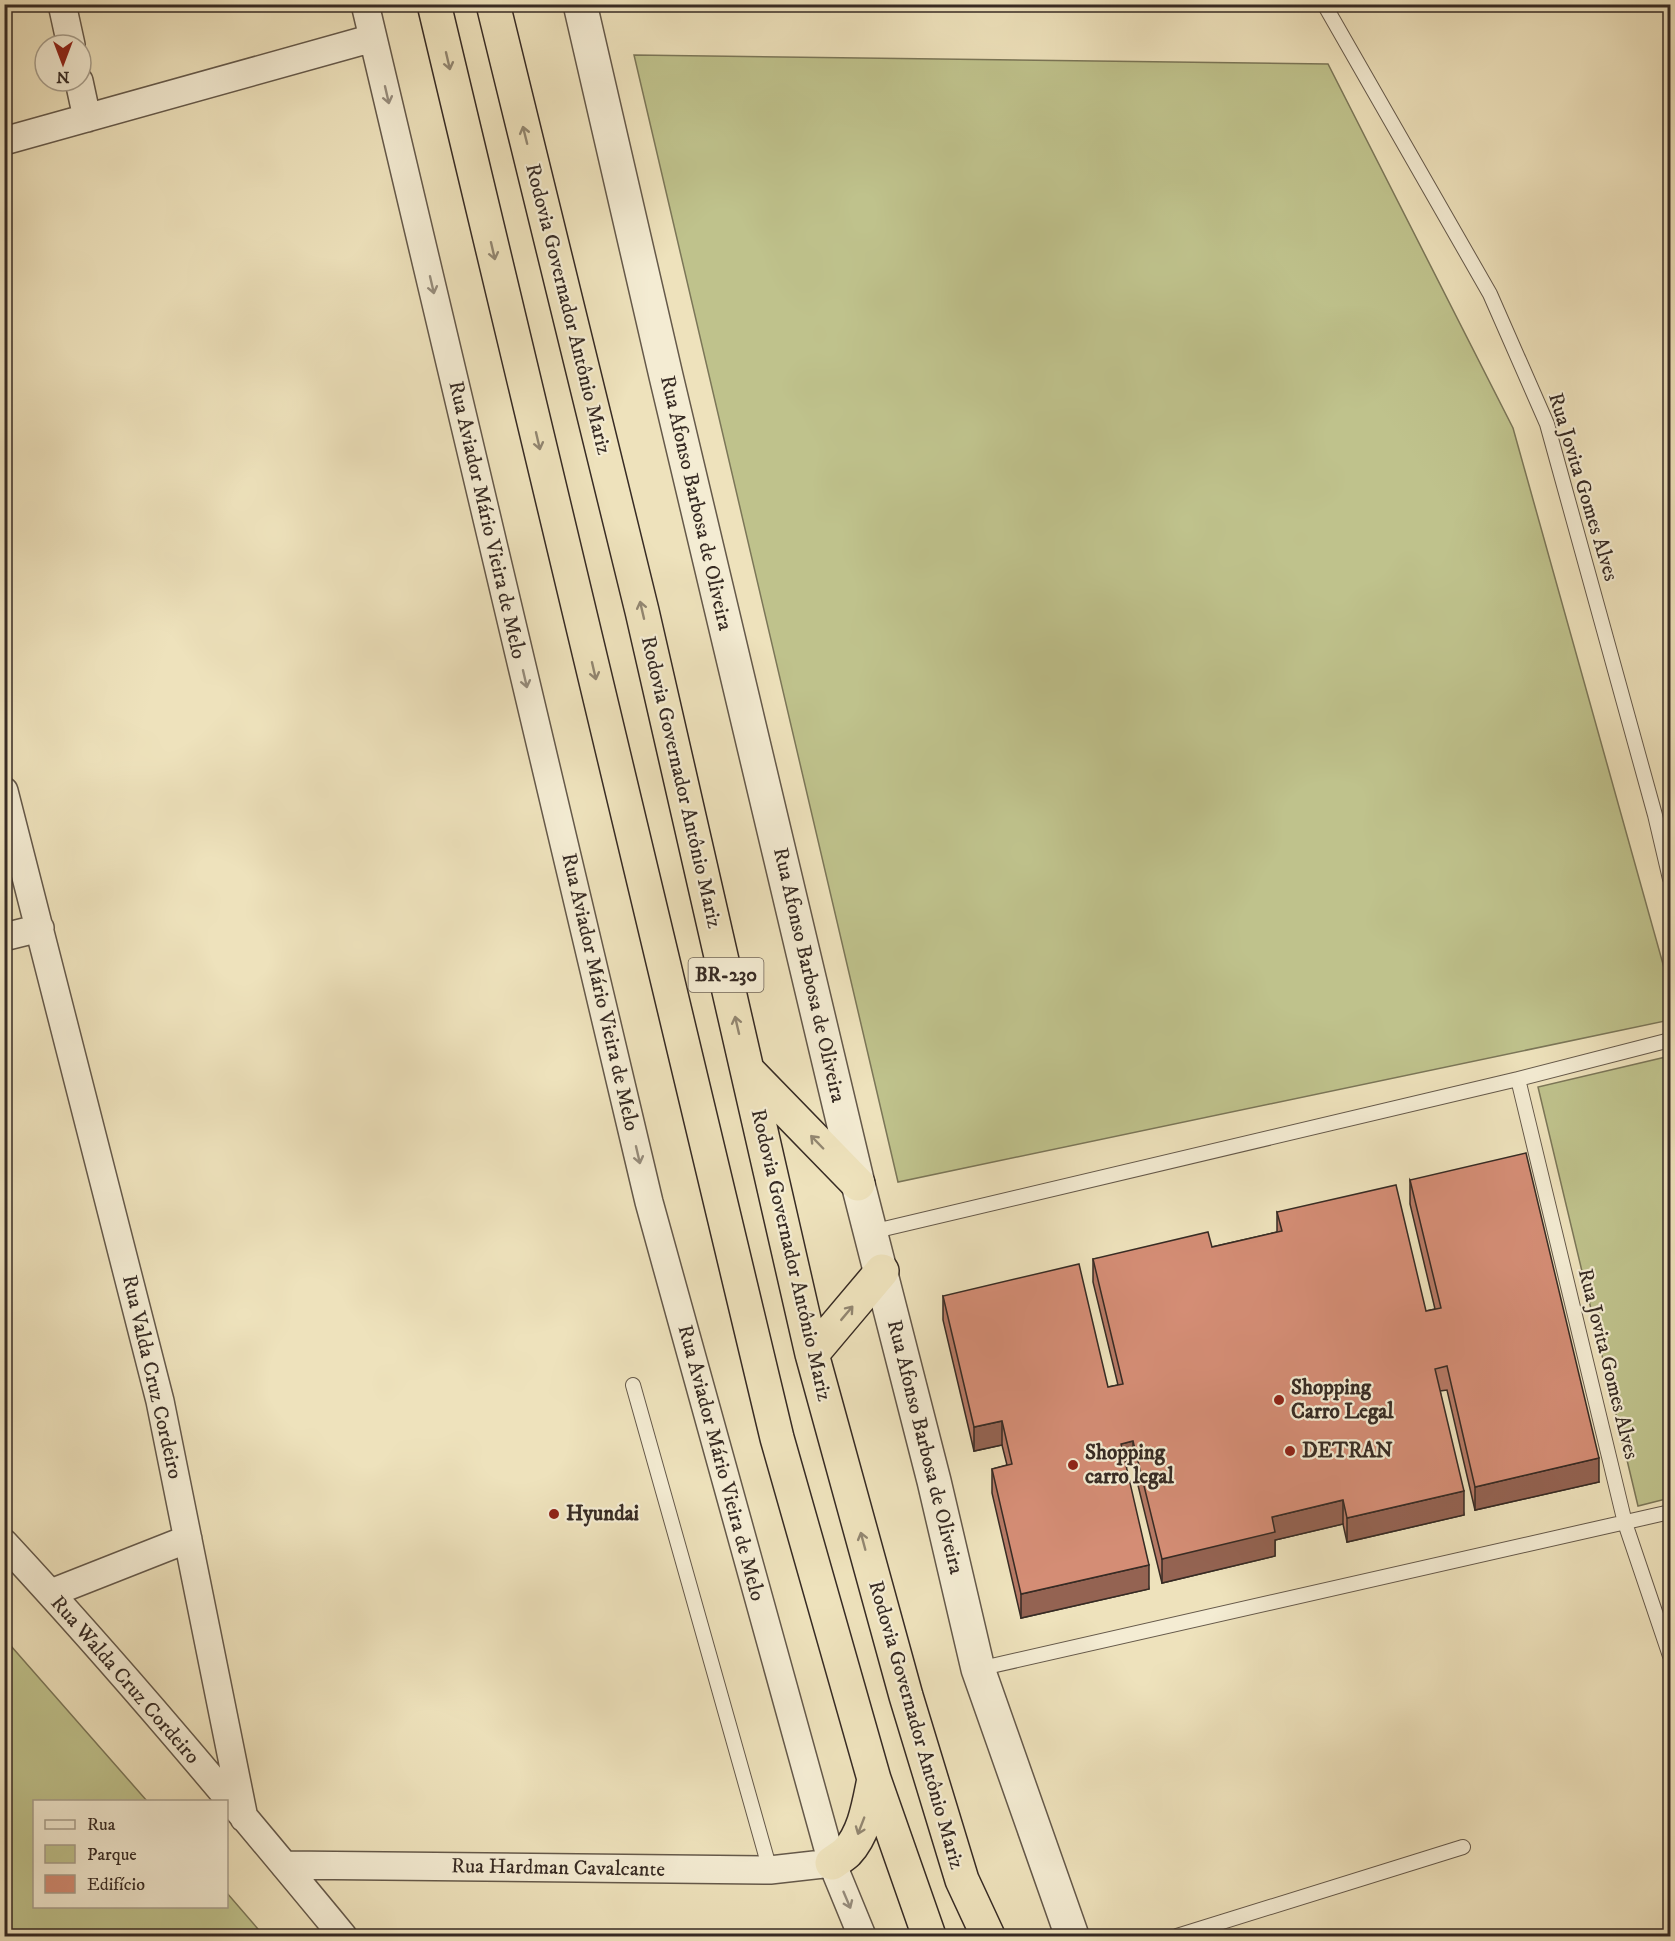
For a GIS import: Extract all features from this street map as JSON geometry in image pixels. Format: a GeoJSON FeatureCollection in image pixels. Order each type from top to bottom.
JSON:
{"type":"FeatureCollection","features":[{"type":"Feature","properties":{"kind":"highway","name":"BR-230"},"geometry":{"type":"LineString","coordinates":[[434,4],[777,1438],[874,1779],[929,1936]]}},
{"type":"Feature","properties":{"kind":"highway","name":"Rodovia Governador Antônio Mariz"},"geometry":{"type":"LineString","coordinates":[[493,4],[642,611],[813,1354],[909,1708],[962,1880],[988,1936]]}},
{"type":"Feature","properties":{"kind":"highway"},"geometry":{"type":"LineString","coordinates":[[748,1071],[858,1184]]}},
{"type":"Feature","properties":{"kind":"highway"},"geometry":{"type":"LineString","coordinates":[[813,1354],[882,1271]]}},
{"type":"Feature","properties":{"kind":"highway"},"geometry":{"type":"LineString","coordinates":[[832,1863],[847,1852],[858,1834],[867,1811],[874,1779]]}},
{"type":"Feature","properties":{"kind":"street"},"geometry":{"type":"LineString","coordinates":[[62,4],[68,33]]}},
{"type":"Feature","properties":{"kind":"street","name":"Rua Aviador Mário Vieira de Melo"},"geometry":{"type":"LineString","coordinates":[[365,4],[650,1202],[832,1863],[862,1936]]}},
{"type":"Feature","properties":{"kind":"street","name":"Rua Afonso Barbosa de Oliveira"},"geometry":{"type":"LineString","coordinates":[[579,4],[858,1184],[882,1271],[978,1669],[1072,1936]]}},
{"type":"Feature","properties":{"kind":"street"},"geometry":{"type":"LineString","coordinates":[[4,141],[373,38]]}},
{"type":"Feature","properties":{"kind":"street"},"geometry":{"type":"LineString","coordinates":[[82,93],[87,118]]}},
{"type":"Feature","properties":{"kind":"street","name":"Rua Valda Cruz Cordeiro"},"geometry":{"type":"LineString","coordinates":[[4,791],[160,1401],[244,1818],[343,1936]]}},
{"type":"Feature","properties":{"kind":"street"},"geometry":{"type":"LineString","coordinates":[[4,937],[40,928]]}},
{"type":"Feature","properties":{"kind":"street"},"geometry":{"type":"LineString","coordinates":[[51,1593],[188,1539]]}},
{"type":"Feature","properties":{"kind":"street","name":"Rua Walda Cruz Cordeiro"},"geometry":{"type":"LineString","coordinates":[[4,1543],[51,1593],[244,1818]]}},
{"type":"Feature","properties":{"kind":"street","name":"Rua Hardman Cavalcante"},"geometry":{"type":"LineString","coordinates":[[284,1865],[770,1870],[832,1863]]}},
{"type":"Feature","properties":{"kind":"lane","name":"Rua Jovita Gomes Alves"},"geometry":{"type":"LineString","coordinates":[[1324,4],[1490,294],[1546,424],[1671,879]]}},
{"type":"Feature","properties":{"kind":"lane"},"geometry":{"type":"LineString","coordinates":[[872,1232],[1518,1079],[1671,1040]]}},
{"type":"Feature","properties":{"kind":"lane","name":"Rua Jovita Gomes Alves"},"geometry":{"type":"LineString","coordinates":[[1518,1079],[1625,1523],[1671,1656]]}},
{"type":"Feature","properties":{"kind":"lane"},"geometry":{"type":"LineString","coordinates":[[633,1386],[770,1870]]}},
{"type":"Feature","properties":{"kind":"lane"},"geometry":{"type":"LineString","coordinates":[[978,1669],[1671,1512]]}},
{"type":"Feature","properties":{"kind":"lane"},"geometry":{"type":"LineString","coordinates":[[1177,1936],[1463,1847]]}},
{"type":"Feature","properties":{"kind":"green space"},"geometry":{"type":"Polygon","coordinates":[[[634,55],[1328,64],[1513,428],[1670,989],[1670,1020],[898,1182],[634,55]]]}},
{"type":"Feature","properties":{"kind":"green space"},"geometry":{"type":"Polygon","coordinates":[[[1670,1056],[1670,1498],[1638,1506],[1538,1087],[1670,1056]]]}},
{"type":"Feature","properties":{"kind":"green space"},"geometry":{"type":"Polygon","coordinates":[[[4,1638],[146,1800],[33,1800],[33,1908],[228,1908],[228,1894],[264,1936],[15,1936],[4,1922],[4,1638]]]}},
{"type":"Feature","properties":{"kind":"building","name":"Shopping Carro Legal"},"geometry":{"type":"Polygon","coordinates":[[[1526,1153],[1599,1458],[1475,1487],[1447,1366],[1435,1369],[1464,1491],[1347,1518],[1343,1500],[1272,1517],[1275,1532],[1162,1559],[1133,1441],[1121,1444],[1149,1565],[1021,1594],[992,1469],[1012,1464],[1002,1421],[974,1427],[943,1296],[1079,1264],[1108,1387],[1123,1384],[1093,1259],[1208,1232],[1212,1247],[1282,1231],[1277,1212],[1396,1185],[1426,1311],[1441,1308],[1410,1180],[1526,1153]]]}},
{"type":"Feature","properties":{"kind":"place","name":"Shopping Carro Legal"},"geometry":{"type":"Point","coordinates":[1279,1400]}},
{"type":"Feature","properties":{"kind":"place","name":"DETRAN"},"geometry":{"type":"Point","coordinates":[1290,1451]}},
{"type":"Feature","properties":{"kind":"place","name":"Shopping carro legal"},"geometry":{"type":"Point","coordinates":[1073,1465]}},
{"type":"Feature","properties":{"kind":"place","name":"Hyundai"},"geometry":{"type":"Point","coordinates":[554,1514]}}]}
